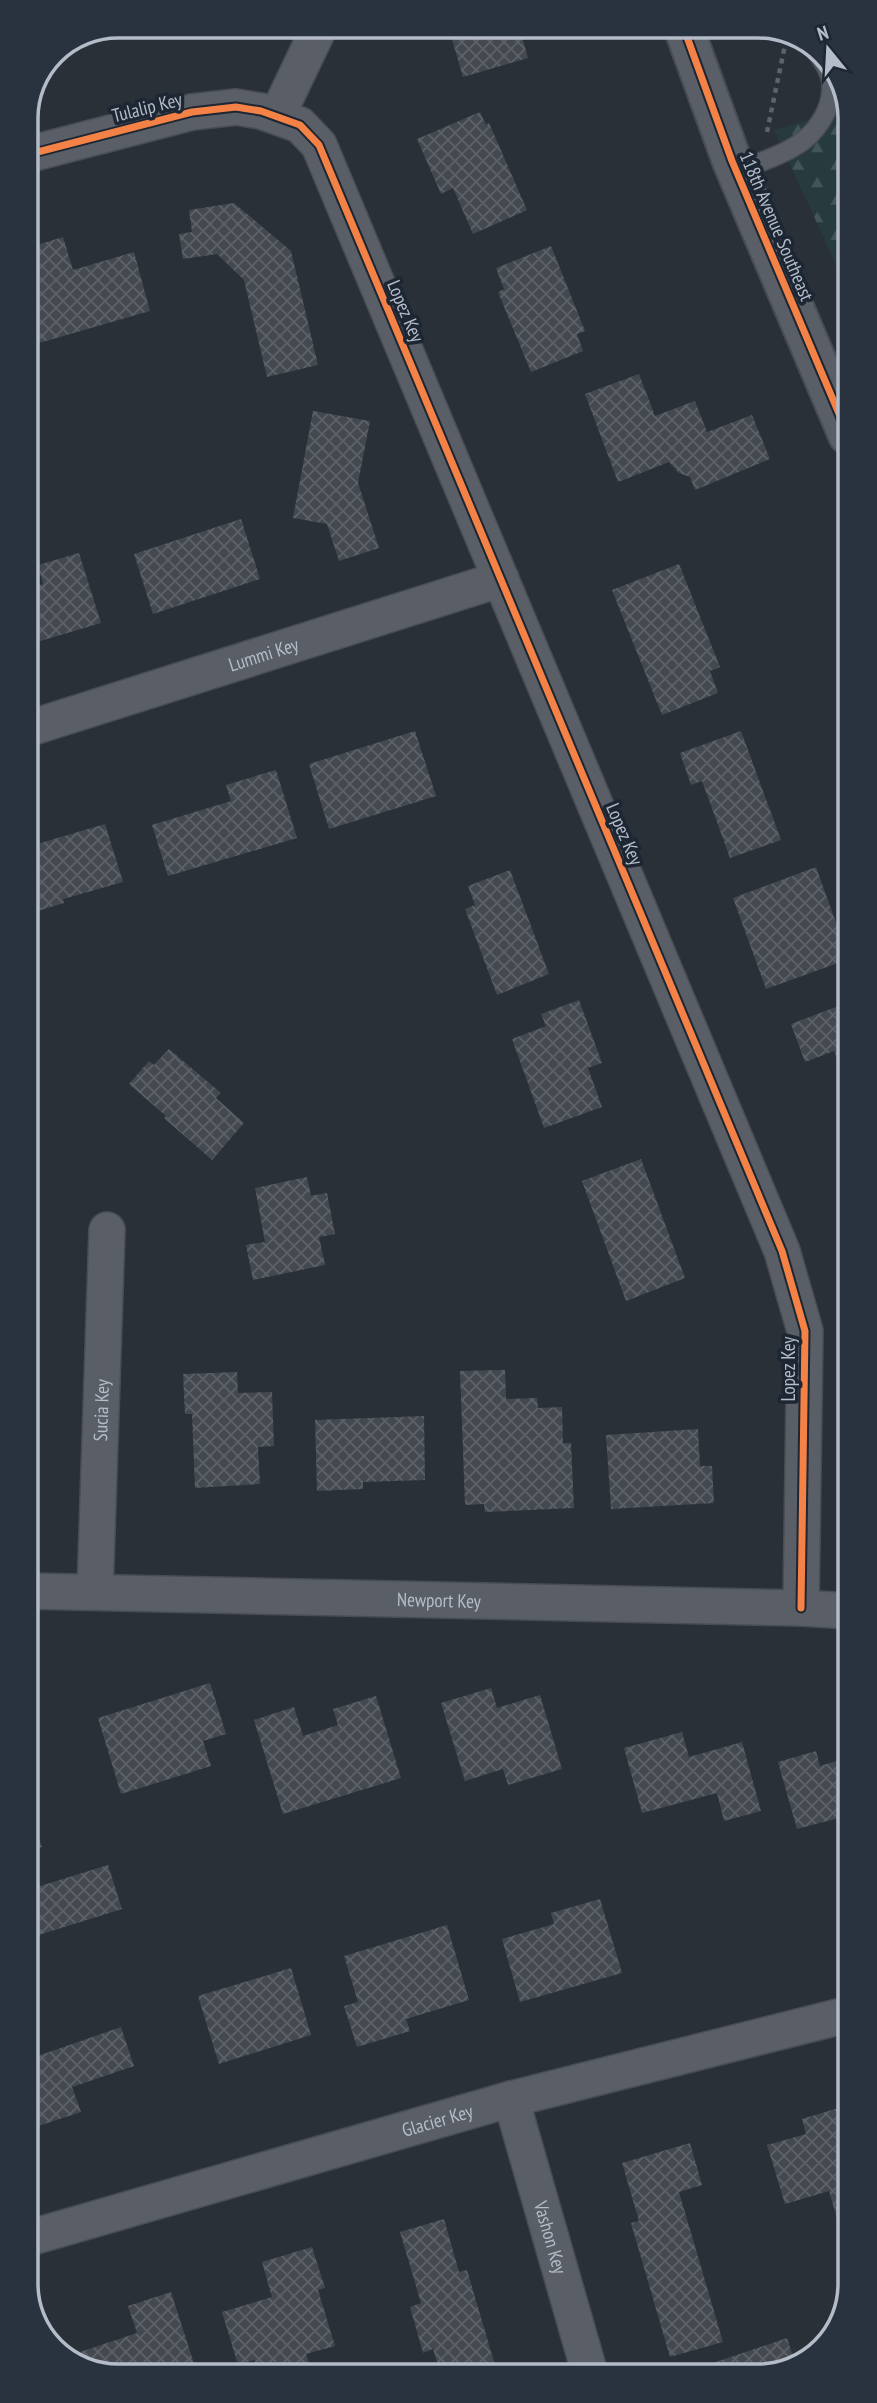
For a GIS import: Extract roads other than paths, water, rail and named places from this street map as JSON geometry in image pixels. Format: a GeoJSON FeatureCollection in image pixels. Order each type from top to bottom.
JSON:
{"type":"FeatureCollection","features":[{"type":"Feature","properties":{"kind":"street"},"geometry":{"type":"LineString","coordinates":[[277,116],[314,38]]}},
{"type":"Feature","properties":{"kind":"street","name":"118th Avenue Southeast"},"geometry":{"type":"LineString","coordinates":[[688,39],[736,171],[838,411]]}},
{"type":"Feature","properties":{"kind":"street","name":"Tulalip Key"},"geometry":{"type":"LineString","coordinates":[[39,152],[192,112],[236,107],[277,116]]}},
{"type":"Feature","properties":{"kind":"street","name":"Lopez Key"},"geometry":{"type":"LineString","coordinates":[[277,116],[300,125],[320,145],[777,1238],[795,1290],[805,1331],[801,1608]]}},
{"type":"Feature","properties":{"kind":"street","name":"Lummi Key"},"geometry":{"type":"LineString","coordinates":[[39,725],[501,579]]}},
{"type":"Feature","properties":{"kind":"street","name":"Sucia Key"},"geometry":{"type":"LineString","coordinates":[[95,1592],[107,1230]]}},
{"type":"Feature","properties":{"kind":"street","name":"Newport Key"},"geometry":{"type":"LineString","coordinates":[[38,1591],[838,1610]]}},
{"type":"Feature","properties":{"kind":"street","name":"Glacier Key"},"geometry":{"type":"LineString","coordinates":[[38,2235],[511,2099],[838,2017]]}},
{"type":"Feature","properties":{"kind":"street","name":"Vashon Key"},"geometry":{"type":"LineString","coordinates":[[511,2099],[587,2364]]}},
{"type":"Feature","properties":{"kind":"lane"},"geometry":{"type":"LineString","coordinates":[[736,171],[792,149],[808,138],[828,106],[831,84]]}}]}
